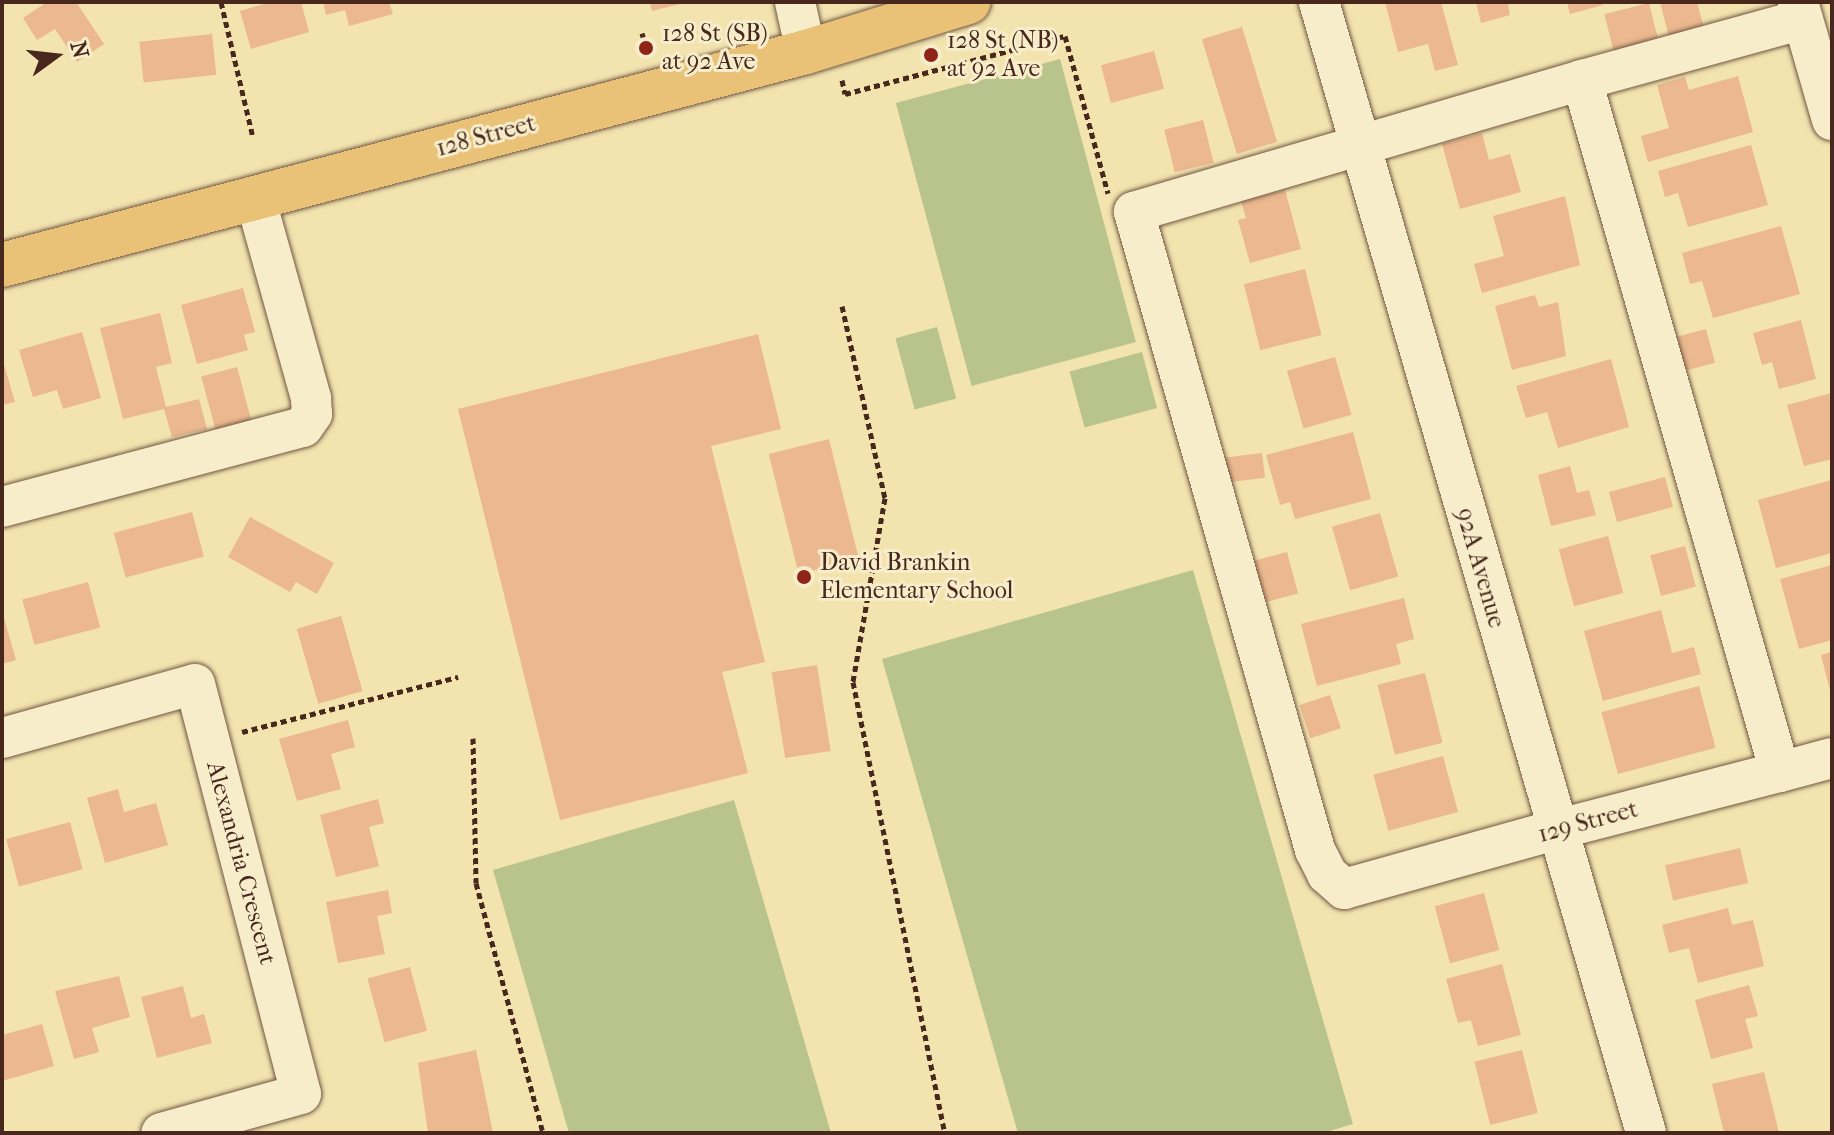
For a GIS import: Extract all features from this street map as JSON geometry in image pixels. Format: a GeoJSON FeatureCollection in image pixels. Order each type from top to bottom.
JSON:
{"type":"FeatureCollection","features":[{"type":"Feature","properties":{"kind":"main road","name":"128 Street"},"geometry":{"type":"LineString","coordinates":[[2,265],[806,52],[969,2]]}},
{"type":"Feature","properties":{"kind":"street"},"geometry":{"type":"LineString","coordinates":[[795,2],[806,52]]}},
{"type":"Feature","properties":{"kind":"street","name":"92A Avenue"},"geometry":{"type":"LineString","coordinates":[[1319,2],[1555,830],[1646,1133]]}},
{"type":"Feature","properties":{"kind":"street"},"geometry":{"type":"LineString","coordinates":[[1134,212],[1582,80],[1801,11],[1832,120]]}},
{"type":"Feature","properties":{"kind":"street"},"geometry":{"type":"LineString","coordinates":[[1582,80],[1780,772]]}},
{"type":"Feature","properties":{"kind":"street"},"geometry":{"type":"LineString","coordinates":[[2,507],[303,427],[312,414],[311,398],[255,198]]}},
{"type":"Feature","properties":{"kind":"street","name":"129 Street"},"geometry":{"type":"LineString","coordinates":[[1134,212],[1315,850],[1344,889],[1832,758]]}},
{"type":"Feature","properties":{"kind":"street","name":"Alexandria Crescent"},"geometry":{"type":"LineString","coordinates":[[2,738],[195,684],[301,1094],[161,1133]]}},
{"type":"Feature","properties":{"kind":"path"},"geometry":{"type":"LineString","coordinates":[[221,2],[253,137]]}},
{"type":"Feature","properties":{"kind":"path"},"geometry":{"type":"LineString","coordinates":[[642,33],[646,48]]}},
{"type":"Feature","properties":{"kind":"path"},"geometry":{"type":"LineString","coordinates":[[841,79],[845,94],[1065,36],[1107,191],[1118,206],[1134,212]]}},
{"type":"Feature","properties":{"kind":"path"},"geometry":{"type":"LineString","coordinates":[[842,306],[885,498],[853,682],[945,1133]]}},
{"type":"Feature","properties":{"kind":"path"},"geometry":{"type":"LineString","coordinates":[[233,734],[458,677]]}},
{"type":"Feature","properties":{"kind":"path"},"geometry":{"type":"LineString","coordinates":[[473,738],[476,883],[543,1133]]}},
{"type":"Feature","properties":{"kind":"green space"},"geometry":{"type":"Polygon","coordinates":[[[1060,59],[1136,342],[972,386],[896,103],[1060,59]]]}},
{"type":"Feature","properties":{"kind":"green space"},"geometry":{"type":"Polygon","coordinates":[[[937,327],[956,398],[915,410],[895,338],[937,327]]]}},
{"type":"Feature","properties":{"kind":"green space"},"geometry":{"type":"Polygon","coordinates":[[[1142,352],[1157,408],[1085,427],[1070,371],[1142,352]]]}},
{"type":"Feature","properties":{"kind":"green space"},"geometry":{"type":"Polygon","coordinates":[[[1193,570],[1353,1124],[1323,1133],[1018,1133],[882,659],[1193,570]]]}},
{"type":"Feature","properties":{"kind":"green space"},"geometry":{"type":"Polygon","coordinates":[[[734,800],[831,1133],[569,1133],[493,870],[734,800]]]}},
{"type":"Feature","properties":{"kind":"building"},"geometry":{"type":"Polygon","coordinates":[[[47,2],[76,2],[104,44],[77,62],[55,29],[37,40],[23,18],[47,2]]]}},
{"type":"Feature","properties":{"kind":"building"},"geometry":{"type":"Polygon","coordinates":[[[271,2],[301,2],[309,32],[251,49],[240,11],[271,2]]]}},
{"type":"Feature","properties":{"kind":"building"},"geometry":{"type":"Polygon","coordinates":[[[323,2],[389,2],[393,14],[349,26],[345,10],[326,15],[323,2]]]}},
{"type":"Feature","properties":{"kind":"building"},"geometry":{"type":"Polygon","coordinates":[[[650,2],[683,2],[684,3],[652,11],[650,2]]]}},
{"type":"Feature","properties":{"kind":"building"},"geometry":{"type":"Polygon","coordinates":[[[1385,2],[1441,2],[1458,65],[1435,71],[1428,44],[1398,52],[1385,2]]]}},
{"type":"Feature","properties":{"kind":"building"},"geometry":{"type":"Polygon","coordinates":[[[1476,2],[1513,3],[1508,4],[1510,15],[1481,23],[1476,2]]]}},
{"type":"Feature","properties":{"kind":"building"},"geometry":{"type":"Polygon","coordinates":[[[1567,2],[1602,2],[1603,5],[1570,14],[1567,2]]]}},
{"type":"Feature","properties":{"kind":"building"},"geometry":{"type":"Polygon","coordinates":[[[1660,2],[1697,2],[1704,28],[1669,37],[1660,2]]]}},
{"type":"Feature","properties":{"kind":"building"},"geometry":{"type":"Polygon","coordinates":[[[1649,3],[1659,43],[1614,54],[1604,14],[1649,3]]]}},
{"type":"Feature","properties":{"kind":"building"},"geometry":{"type":"Polygon","coordinates":[[[1242,27],[1277,142],[1237,154],[1202,39],[1242,27]]]}},
{"type":"Feature","properties":{"kind":"building"},"geometry":{"type":"Polygon","coordinates":[[[212,34],[216,75],[144,82],[139,42],[212,34]]]}},
{"type":"Feature","properties":{"kind":"building"},"geometry":{"type":"Polygon","coordinates":[[[1154,51],[1164,89],[1111,103],[1101,65],[1154,51]]]}},
{"type":"Feature","properties":{"kind":"building"},"geometry":{"type":"Polygon","coordinates":[[[1738,76],[1753,132],[1648,162],[1641,136],[1669,128],[1657,85],[1685,77],[1689,90],[1738,76]]]}},
{"type":"Feature","properties":{"kind":"building"},"geometry":{"type":"Polygon","coordinates":[[[1203,120],[1214,163],[1175,172],[1164,130],[1203,120]]]}},
{"type":"Feature","properties":{"kind":"building"},"geometry":{"type":"Polygon","coordinates":[[[1482,133],[1489,160],[1510,154],[1521,192],[1460,209],[1442,144],[1482,133]]]}},
{"type":"Feature","properties":{"kind":"building"},"geometry":{"type":"Polygon","coordinates":[[[1751,145],[1768,205],[1688,227],[1678,193],[1665,197],[1658,171],[1751,145]]]}},
{"type":"Feature","properties":{"kind":"building"},"geometry":{"type":"Polygon","coordinates":[[[1285,190],[1301,249],[1250,263],[1238,220],[1246,218],[1241,201],[1285,190]]]}},
{"type":"Feature","properties":{"kind":"building"},"geometry":{"type":"Polygon","coordinates":[[[1565,196],[1580,265],[1482,293],[1474,264],[1504,256],[1493,216],[1565,196]]]}},
{"type":"Feature","properties":{"kind":"building"},"geometry":{"type":"Polygon","coordinates":[[[1781,226],[1800,294],[1713,318],[1702,281],[1690,284],[1682,253],[1781,226]]]}},
{"type":"Feature","properties":{"kind":"building"},"geometry":{"type":"Polygon","coordinates":[[[1305,269],[1321,335],[1260,350],[1244,284],[1305,269]]]}},
{"type":"Feature","properties":{"kind":"building"},"geometry":{"type":"Polygon","coordinates":[[[243,288],[255,332],[244,335],[248,350],[197,364],[181,305],[243,288]]]}},
{"type":"Feature","properties":{"kind":"building"},"geometry":{"type":"Polygon","coordinates":[[[1535,295],[1539,307],[1558,302],[1566,356],[1512,370],[1495,306],[1535,295]]]}},
{"type":"Feature","properties":{"kind":"building"},"geometry":{"type":"Polygon","coordinates":[[[160,313],[172,363],[156,367],[166,407],[199,399],[207,429],[172,437],[164,409],[123,419],[100,328],[160,313]]]}},
{"type":"Feature","properties":{"kind":"building"},"geometry":{"type":"Polygon","coordinates":[[[1801,320],[1816,379],[1779,389],[1772,362],[1762,365],[1753,333],[1801,320]]]}},
{"type":"Feature","properties":{"kind":"building"},"geometry":{"type":"Polygon","coordinates":[[[1706,329],[1715,363],[1684,371],[1675,337],[1706,329]]]}},
{"type":"Feature","properties":{"kind":"building"},"geometry":{"type":"Polygon","coordinates":[[[82,332],[101,398],[63,409],[57,390],[33,397],[19,350],[82,332]]]}},
{"type":"Feature","properties":{"kind":"building"},"geometry":{"type":"Polygon","coordinates":[[[758,334],[781,429],[711,446],[765,662],[722,672],[748,773],[560,820],[458,409],[758,334]]]}},
{"type":"Feature","properties":{"kind":"building"},"geometry":{"type":"Polygon","coordinates":[[[1335,357],[1352,415],[1303,428],[1287,371],[1335,357]]]}},
{"type":"Feature","properties":{"kind":"building"},"geometry":{"type":"Polygon","coordinates":[[[2,358],[15,402],[2,405],[2,358]]]}},
{"type":"Feature","properties":{"kind":"building"},"geometry":{"type":"Polygon","coordinates":[[[1611,359],[1629,427],[1558,448],[1547,412],[1526,418],[1516,386],[1611,359]]]}},
{"type":"Feature","properties":{"kind":"building"},"geometry":{"type":"Polygon","coordinates":[[[237,367],[251,421],[216,431],[201,377],[237,367]]]}},
{"type":"Feature","properties":{"kind":"building"},"geometry":{"type":"Polygon","coordinates":[[[1832,393],[1832,459],[1804,466],[1787,405],[1832,393]]]}},
{"type":"Feature","properties":{"kind":"building"},"geometry":{"type":"Polygon","coordinates":[[[1353,432],[1371,499],[1295,519],[1290,502],[1280,505],[1266,455],[1353,432]]]}},
{"type":"Feature","properties":{"kind":"building"},"geometry":{"type":"Polygon","coordinates":[[[829,439],[859,559],[799,574],[769,454],[829,439]]]}},
{"type":"Feature","properties":{"kind":"building"},"geometry":{"type":"Polygon","coordinates":[[[1262,453],[1265,478],[1227,482],[1224,458],[1262,453]]]}},
{"type":"Feature","properties":{"kind":"building"},"geometry":{"type":"Polygon","coordinates":[[[1570,466],[1577,493],[1589,490],[1596,515],[1551,526],[1538,475],[1570,466]]]}},
{"type":"Feature","properties":{"kind":"building"},"geometry":{"type":"Polygon","coordinates":[[[1665,477],[1673,507],[1617,522],[1609,492],[1665,477]]]}},
{"type":"Feature","properties":{"kind":"building"},"geometry":{"type":"Polygon","coordinates":[[[1832,480],[1832,553],[1776,568],[1758,500],[1832,480]]]}},
{"type":"Feature","properties":{"kind":"building"},"geometry":{"type":"Polygon","coordinates":[[[192,512],[204,556],[126,577],[114,533],[192,512]]]}},
{"type":"Feature","properties":{"kind":"building"},"geometry":{"type":"Polygon","coordinates":[[[1380,513],[1398,576],[1350,590],[1332,527],[1380,513]]]}},
{"type":"Feature","properties":{"kind":"building"},"geometry":{"type":"Polygon","coordinates":[[[250,517],[334,563],[317,594],[296,582],[290,592],[228,557],[250,517]]]}},
{"type":"Feature","properties":{"kind":"building"},"geometry":{"type":"Polygon","coordinates":[[[1608,536],[1623,593],[1574,606],[1559,549],[1608,536]]]}},
{"type":"Feature","properties":{"kind":"building"},"geometry":{"type":"Polygon","coordinates":[[[1685,546],[1696,587],[1661,596],[1650,555],[1685,546]]]}},
{"type":"Feature","properties":{"kind":"building"},"geometry":{"type":"Polygon","coordinates":[[[1287,552],[1298,594],[1264,603],[1253,561],[1287,552]]]}},
{"type":"Feature","properties":{"kind":"building"},"geometry":{"type":"Polygon","coordinates":[[[1832,565],[1832,640],[1799,649],[1780,579],[1832,565]]]}},
{"type":"Feature","properties":{"kind":"building"},"geometry":{"type":"Polygon","coordinates":[[[88,582],[100,627],[34,645],[22,600],[88,582]]]}},
{"type":"Feature","properties":{"kind":"building"},"geometry":{"type":"Polygon","coordinates":[[[1404,598],[1414,639],[1396,644],[1401,664],[1317,686],[1301,624],[1404,598]]]}},
{"type":"Feature","properties":{"kind":"building"},"geometry":{"type":"Polygon","coordinates":[[[1661,610],[1672,653],[1694,647],[1701,674],[1603,701],[1584,631],[1661,610]]]}},
{"type":"Feature","properties":{"kind":"building"},"geometry":{"type":"Polygon","coordinates":[[[2,611],[16,660],[2,664],[2,611]]]}},
{"type":"Feature","properties":{"kind":"building"},"geometry":{"type":"Polygon","coordinates":[[[341,616],[362,691],[318,704],[297,629],[341,616]]]}},
{"type":"Feature","properties":{"kind":"building"},"geometry":{"type":"Polygon","coordinates":[[[1832,652],[1832,694],[1831,694],[1821,655],[1832,652]]]}},
{"type":"Feature","properties":{"kind":"building"},"geometry":{"type":"Polygon","coordinates":[[[817,665],[831,751],[785,758],[772,672],[817,665]]]}},
{"type":"Feature","properties":{"kind":"building"},"geometry":{"type":"Polygon","coordinates":[[[1425,673],[1442,743],[1395,755],[1377,685],[1425,673]]]}},
{"type":"Feature","properties":{"kind":"building"},"geometry":{"type":"Polygon","coordinates":[[[1699,686],[1716,748],[1618,774],[1601,712],[1699,686]]]}},
{"type":"Feature","properties":{"kind":"building"},"geometry":{"type":"Polygon","coordinates":[[[1330,695],[1341,728],[1310,738],[1300,705],[1330,695]]]}},
{"type":"Feature","properties":{"kind":"building"},"geometry":{"type":"Polygon","coordinates":[[[348,720],[355,747],[331,754],[341,789],[297,801],[279,739],[348,720]]]}},
{"type":"Feature","properties":{"kind":"building"},"geometry":{"type":"Polygon","coordinates":[[[1443,756],[1458,812],[1388,831],[1373,775],[1443,756]]]}},
{"type":"Feature","properties":{"kind":"building"},"geometry":{"type":"Polygon","coordinates":[[[118,789],[124,812],[156,803],[168,845],[105,863],[87,798],[118,789]]]}},
{"type":"Feature","properties":{"kind":"building"},"geometry":{"type":"Polygon","coordinates":[[[378,799],[384,823],[369,827],[379,866],[336,877],[320,815],[378,799]]]}},
{"type":"Feature","properties":{"kind":"building"},"geometry":{"type":"Polygon","coordinates":[[[70,822],[83,869],[19,886],[6,839],[70,822]]]}},
{"type":"Feature","properties":{"kind":"building"},"geometry":{"type":"Polygon","coordinates":[[[1740,848],[1748,883],[1673,900],[1665,865],[1740,848]]]}},
{"type":"Feature","properties":{"kind":"building"},"geometry":{"type":"Polygon","coordinates":[[[388,890],[392,913],[377,916],[385,954],[338,963],[326,902],[388,890]]]}},
{"type":"Feature","properties":{"kind":"building"},"geometry":{"type":"Polygon","coordinates":[[[1484,893],[1499,950],[1450,963],[1435,906],[1484,893]]]}},
{"type":"Feature","properties":{"kind":"building"},"geometry":{"type":"Polygon","coordinates":[[[1728,908],[1732,925],[1753,920],[1764,966],[1698,983],[1689,948],[1669,953],[1662,925],[1728,908]]]}},
{"type":"Feature","properties":{"kind":"building"},"geometry":{"type":"Polygon","coordinates":[[[1502,964],[1521,1035],[1478,1046],[1471,1020],[1458,1023],[1446,979],[1502,964]]]}},
{"type":"Feature","properties":{"kind":"building"},"geometry":{"type":"Polygon","coordinates":[[[410,967],[427,1031],[385,1042],[367,978],[410,967]]]}},
{"type":"Feature","properties":{"kind":"building"},"geometry":{"type":"Polygon","coordinates":[[[119,976],[130,1017],[92,1028],[99,1052],[74,1059],[55,991],[119,976]]]}},
{"type":"Feature","properties":{"kind":"building"},"geometry":{"type":"Polygon","coordinates":[[[1749,985],[1758,1016],[1745,1019],[1753,1048],[1711,1059],[1695,1000],[1749,985]]]}},
{"type":"Feature","properties":{"kind":"building"},"geometry":{"type":"Polygon","coordinates":[[[183,986],[191,1018],[204,1014],[212,1043],[157,1058],[141,997],[183,986]]]}},
{"type":"Feature","properties":{"kind":"building"},"geometry":{"type":"Polygon","coordinates":[[[42,1024],[54,1066],[2,1081],[2,1035],[42,1024]]]}},
{"type":"Feature","properties":{"kind":"building"},"geometry":{"type":"Polygon","coordinates":[[[476,1050],[493,1133],[428,1133],[418,1063],[476,1050]]]}},
{"type":"Feature","properties":{"kind":"building"},"geometry":{"type":"Polygon","coordinates":[[[1522,1050],[1538,1113],[1490,1125],[1474,1062],[1522,1050]]]}},
{"type":"Feature","properties":{"kind":"building"},"geometry":{"type":"Polygon","coordinates":[[[1764,1072],[1779,1133],[1724,1133],[1712,1084],[1764,1072]]]}},
{"type":"Feature","properties":{"kind":"place","name":"128 St (SB) at 92 Ave"},"geometry":{"type":"Point","coordinates":[646,48]}},
{"type":"Feature","properties":{"kind":"place","name":"128 St (NB) at 92 Ave"},"geometry":{"type":"Point","coordinates":[931,55]}},
{"type":"Feature","properties":{"kind":"place","name":"David Brankin Elementary School"},"geometry":{"type":"Point","coordinates":[804,577]}}]}
